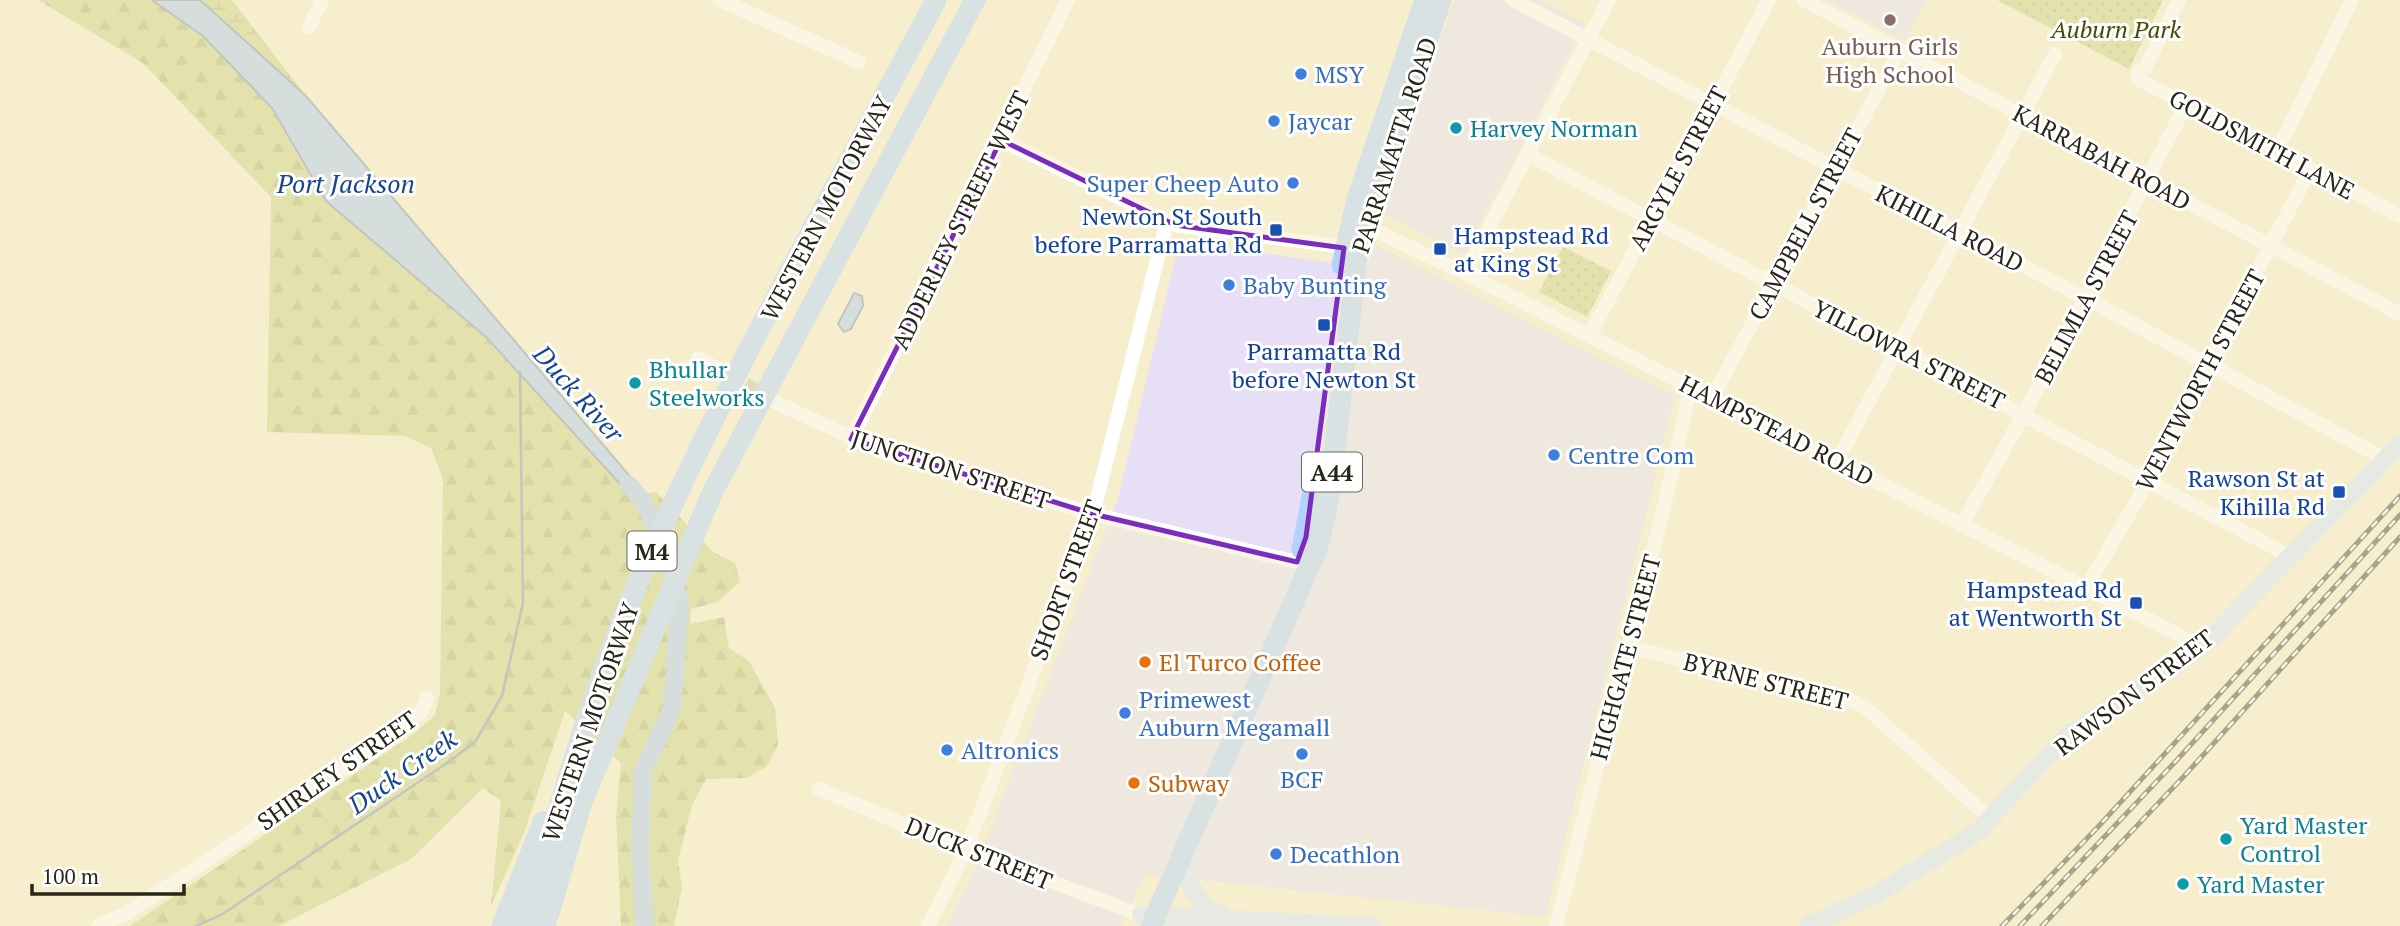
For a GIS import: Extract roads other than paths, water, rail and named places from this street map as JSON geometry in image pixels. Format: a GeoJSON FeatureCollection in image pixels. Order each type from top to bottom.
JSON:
{"type":"FeatureCollection","features":[{"type":"Feature","properties":{"kind":"highway","name":"WESTERN MOTORWAY"},"geometry":{"type":"LineString","coordinates":[[524,926],[569,770],[640,576],[755,341],[936,0]]}},
{"type":"Feature","properties":{"kind":"highway","name":"WESTERN MOTORWAY"},"geometry":{"type":"LineString","coordinates":[[545,926],[618,719],[669,590],[713,491],[975,0]]}},
{"type":"Feature","properties":{"kind":"highway","name":"PARRAMATTA ROAD"},"geometry":{"type":"LineString","coordinates":[[1146,921],[1297,562],[1315,489],[1351,248],[1425,0]]}},
{"type":"Feature","properties":{"kind":"highway","name":"PARRAMATTA ROAD"},"geometry":{"type":"LineString","coordinates":[[1358,223],[1441,0]]}},
{"type":"Feature","properties":{"kind":"highway","name":"PARRAMATTA ROAD"},"geometry":{"type":"LineString","coordinates":[[1146,921],[1178,866],[1317,549],[1329,498],[1351,248]]}},
{"type":"Feature","properties":{"kind":"highway","name":"M4"},"geometry":{"type":"LineString","coordinates":[[502,926],[536,838],[569,770]]}},
{"type":"Feature","properties":{"kind":"highway","name":"WESTERN MOTORWAY"},"geometry":{"type":"LineString","coordinates":[[559,926],[587,806]]}},
{"type":"Feature","properties":{"kind":"main road","name":"RAWSON STREET"},"geometry":{"type":"LineString","coordinates":[[1808,926],[1878,893],[1977,832],[2069,734],[2198,649],[2400,444]]}},
{"type":"Feature","properties":{"kind":"main road"},"geometry":{"type":"LineString","coordinates":[[1178,866],[1204,906],[1227,918]]}},
{"type":"Feature","properties":{"kind":"main road"},"geometry":{"type":"LineString","coordinates":[[1146,921],[1227,918],[1371,926]]}},
{"type":"Feature","properties":{"kind":"street"},"geometry":{"type":"LineString","coordinates":[[309,27],[322,0]]}},
{"type":"Feature","properties":{"kind":"street"},"geometry":{"type":"LineString","coordinates":[[720,0],[859,62]]}},
{"type":"Feature","properties":{"kind":"street","name":"ADDERLEY STREET WEST"},"geometry":{"type":"LineString","coordinates":[[851,439],[1068,0]]}},
{"type":"Feature","properties":{"kind":"street","name":"KIHILLA ROAD"},"geometry":{"type":"LineString","coordinates":[[1513,0],[2085,298],[2385,459]]}},
{"type":"Feature","properties":{"kind":"street"},"geometry":{"type":"LineString","coordinates":[[1465,273],[1609,0]]}},
{"type":"Feature","properties":{"kind":"street","name":"ARGYLE STREET"},"geometry":{"type":"LineString","coordinates":[[1589,336],[1769,0]]}},
{"type":"Feature","properties":{"kind":"street","name":"KARRABAH ROAD"},"geometry":{"type":"LineString","coordinates":[[1804,0],[2400,314]]}},
{"type":"Feature","properties":{"kind":"street","name":"GOLDSMITH LANE"},"geometry":{"type":"LineString","coordinates":[[2179,0],[2145,68],[2138,72],[2138,79],[2400,216]]}},
{"type":"Feature","properties":{"kind":"street"},"geometry":{"type":"LineString","coordinates":[[2277,151],[2352,0]]}},
{"type":"Feature","properties":{"kind":"street","name":"CAMPBELL STREET"},"geometry":{"type":"LineString","coordinates":[[1712,398],[1900,50]]}},
{"type":"Feature","properties":{"kind":"street"},"geometry":{"type":"LineString","coordinates":[[1837,461],[2055,54]]}},
{"type":"Feature","properties":{"kind":"street","name":"BELIMLA STREET"},"geometry":{"type":"LineString","coordinates":[[1962,524],[2024,414],[2186,104]]}},
{"type":"Feature","properties":{"kind":"street"},"geometry":{"type":"LineString","coordinates":[[1001,140],[1185,228],[1351,248]]}},
{"type":"Feature","properties":{"kind":"street","name":"YILLOWRA STREET"},"geometry":{"type":"LineString","coordinates":[[1527,154],[2149,479],[2290,556]]}},
{"type":"Feature","properties":{"kind":"street","name":"WENTWORTH STREET"},"geometry":{"type":"LineString","coordinates":[[2086,588],[2149,479],[2310,170]]}},
{"type":"Feature","properties":{"kind":"street","name":"SHORT STREET"},"geometry":{"type":"LineString","coordinates":[[928,926],[966,850],[1093,514],[1167,221]]}},
{"type":"Feature","properties":{"kind":"street","name":"HAMPSTEAD ROAD"},"geometry":{"type":"LineString","coordinates":[[1358,223],[1465,273],[1962,524],[2179,635],[2198,649]]}},
{"type":"Feature","properties":{"kind":"street"},"geometry":{"type":"LineString","coordinates":[[698,358],[726,373]]}},
{"type":"Feature","properties":{"kind":"street","name":"HIGHGATE STREET"},"geometry":{"type":"LineString","coordinates":[[1556,926],[1626,646],[1663,511],[1691,387]]}},
{"type":"Feature","properties":{"kind":"street","name":"JUNCTION STREET"},"geometry":{"type":"LineString","coordinates":[[775,402],[883,452],[1093,514],[1297,562]]}},
{"type":"Feature","properties":{"kind":"street","name":"BYRNE STREET"},"geometry":{"type":"LineString","coordinates":[[1626,646],[1852,701],[1866,708],[1991,819]]}},
{"type":"Feature","properties":{"kind":"street","name":"SHIRLEY STREET"},"geometry":{"type":"LineString","coordinates":[[98,926],[127,913],[383,743],[421,712],[427,698]]}},
{"type":"Feature","properties":{"kind":"street","name":"DUCK STREET"},"geometry":{"type":"LineString","coordinates":[[819,789],[1146,921]]}},
{"type":"Feature","properties":{"kind":"water","name":"Port Jackson"},"geometry":{"type":"Polygon","coordinates":[[[152,0],[200,0],[306,96],[645,494],[641,507],[487,338],[326,201],[272,108],[203,36],[152,0]]]}},
{"type":"Feature","properties":{"kind":"water"},"geometry":{"type":"Polygon","coordinates":[[[854,293],[862,296],[863,306],[851,329],[844,332],[838,324],[854,293]]]}},
{"type":"Feature","properties":{"kind":"waterway","name":"Duck Creek"},"geometry":{"type":"LineString","coordinates":[[196,926],[221,915],[450,761],[475,742],[502,696],[523,603],[520,372]]}},
{"type":"Feature","properties":{"kind":"waterway","name":"Duck River"},"geometry":{"type":"LineString","coordinates":[[628,484],[643,501],[665,548],[680,603],[672,709],[643,771],[640,851],[645,926]]}},
{"type":"Feature","properties":{"kind":"tunnel"},"geometry":{"type":"LineString","coordinates":[[727,374],[770,399]]}},
{"type":"Feature","properties":{"kind":"railway"},"geometry":{"type":"LineString","coordinates":[[2002,926],[2097,828],[2400,496]]}},
{"type":"Feature","properties":{"kind":"railway"},"geometry":{"type":"LineString","coordinates":[[2020,926],[2176,761],[2400,515]]}},
{"type":"Feature","properties":{"kind":"railway"},"geometry":{"type":"LineString","coordinates":[[2042,926],[2186,774],[2400,537]]}},
{"type":"Feature","properties":{"kind":"place","name":"Auburn Girls High School"},"geometry":{"type":"Point","coordinates":[1890,20]}},
{"type":"Feature","properties":{"kind":"place","name":"MSY"},"geometry":{"type":"Point","coordinates":[1301,74]}},
{"type":"Feature","properties":{"kind":"place","name":"Jaycar"},"geometry":{"type":"Point","coordinates":[1274,121]}},
{"type":"Feature","properties":{"kind":"place","name":"Harvey Norman"},"geometry":{"type":"Point","coordinates":[1456,128]}},
{"type":"Feature","properties":{"kind":"place","name":"Super Cheep Auto"},"geometry":{"type":"Point","coordinates":[1293,183]}},
{"type":"Feature","properties":{"kind":"place","name":"Newton St South before Parramatta Rd"},"geometry":{"type":"Point","coordinates":[1276,230]}},
{"type":"Feature","properties":{"kind":"place","name":"Hampstead Rd at King St"},"geometry":{"type":"Point","coordinates":[1440,249]}},
{"type":"Feature","properties":{"kind":"place","name":"Baby Bunting"},"geometry":{"type":"Point","coordinates":[1229,285]}},
{"type":"Feature","properties":{"kind":"place","name":"Parramatta Rd before Newton St"},"geometry":{"type":"Point","coordinates":[1324,325]}},
{"type":"Feature","properties":{"kind":"place","name":"Bhullar Steelworks"},"geometry":{"type":"Point","coordinates":[635,383]}},
{"type":"Feature","properties":{"kind":"place","name":"Centre Com"},"geometry":{"type":"Point","coordinates":[1554,455]}},
{"type":"Feature","properties":{"kind":"place","name":"Rawson St at Kihilla Rd"},"geometry":{"type":"Point","coordinates":[2339,492]}},
{"type":"Feature","properties":{"kind":"place","name":"Hampstead Rd at Wentworth St"},"geometry":{"type":"Point","coordinates":[2136,603]}},
{"type":"Feature","properties":{"kind":"place","name":"El Turco Coffee"},"geometry":{"type":"Point","coordinates":[1145,662]}},
{"type":"Feature","properties":{"kind":"place","name":"Primewest Auburn Megamall"},"geometry":{"type":"Point","coordinates":[1125,713]}},
{"type":"Feature","properties":{"kind":"place","name":"Altronics"},"geometry":{"type":"Point","coordinates":[947,750]}},
{"type":"Feature","properties":{"kind":"place","name":"BCF"},"geometry":{"type":"Point","coordinates":[1302,754]}},
{"type":"Feature","properties":{"kind":"place","name":"Subway"},"geometry":{"type":"Point","coordinates":[1134,783]}},
{"type":"Feature","properties":{"kind":"place","name":"Yard Master Control"},"geometry":{"type":"Point","coordinates":[2226,839]}},
{"type":"Feature","properties":{"kind":"place","name":"Decathlon"},"geometry":{"type":"Point","coordinates":[1276,854]}},
{"type":"Feature","properties":{"kind":"place","name":"Yard Master"},"geometry":{"type":"Point","coordinates":[2183,884]}},
{"type":"Feature","properties":{"kind":"park label","name":"Auburn Park"},"geometry":{"type":"Point","coordinates":[2116,29]}}]}
